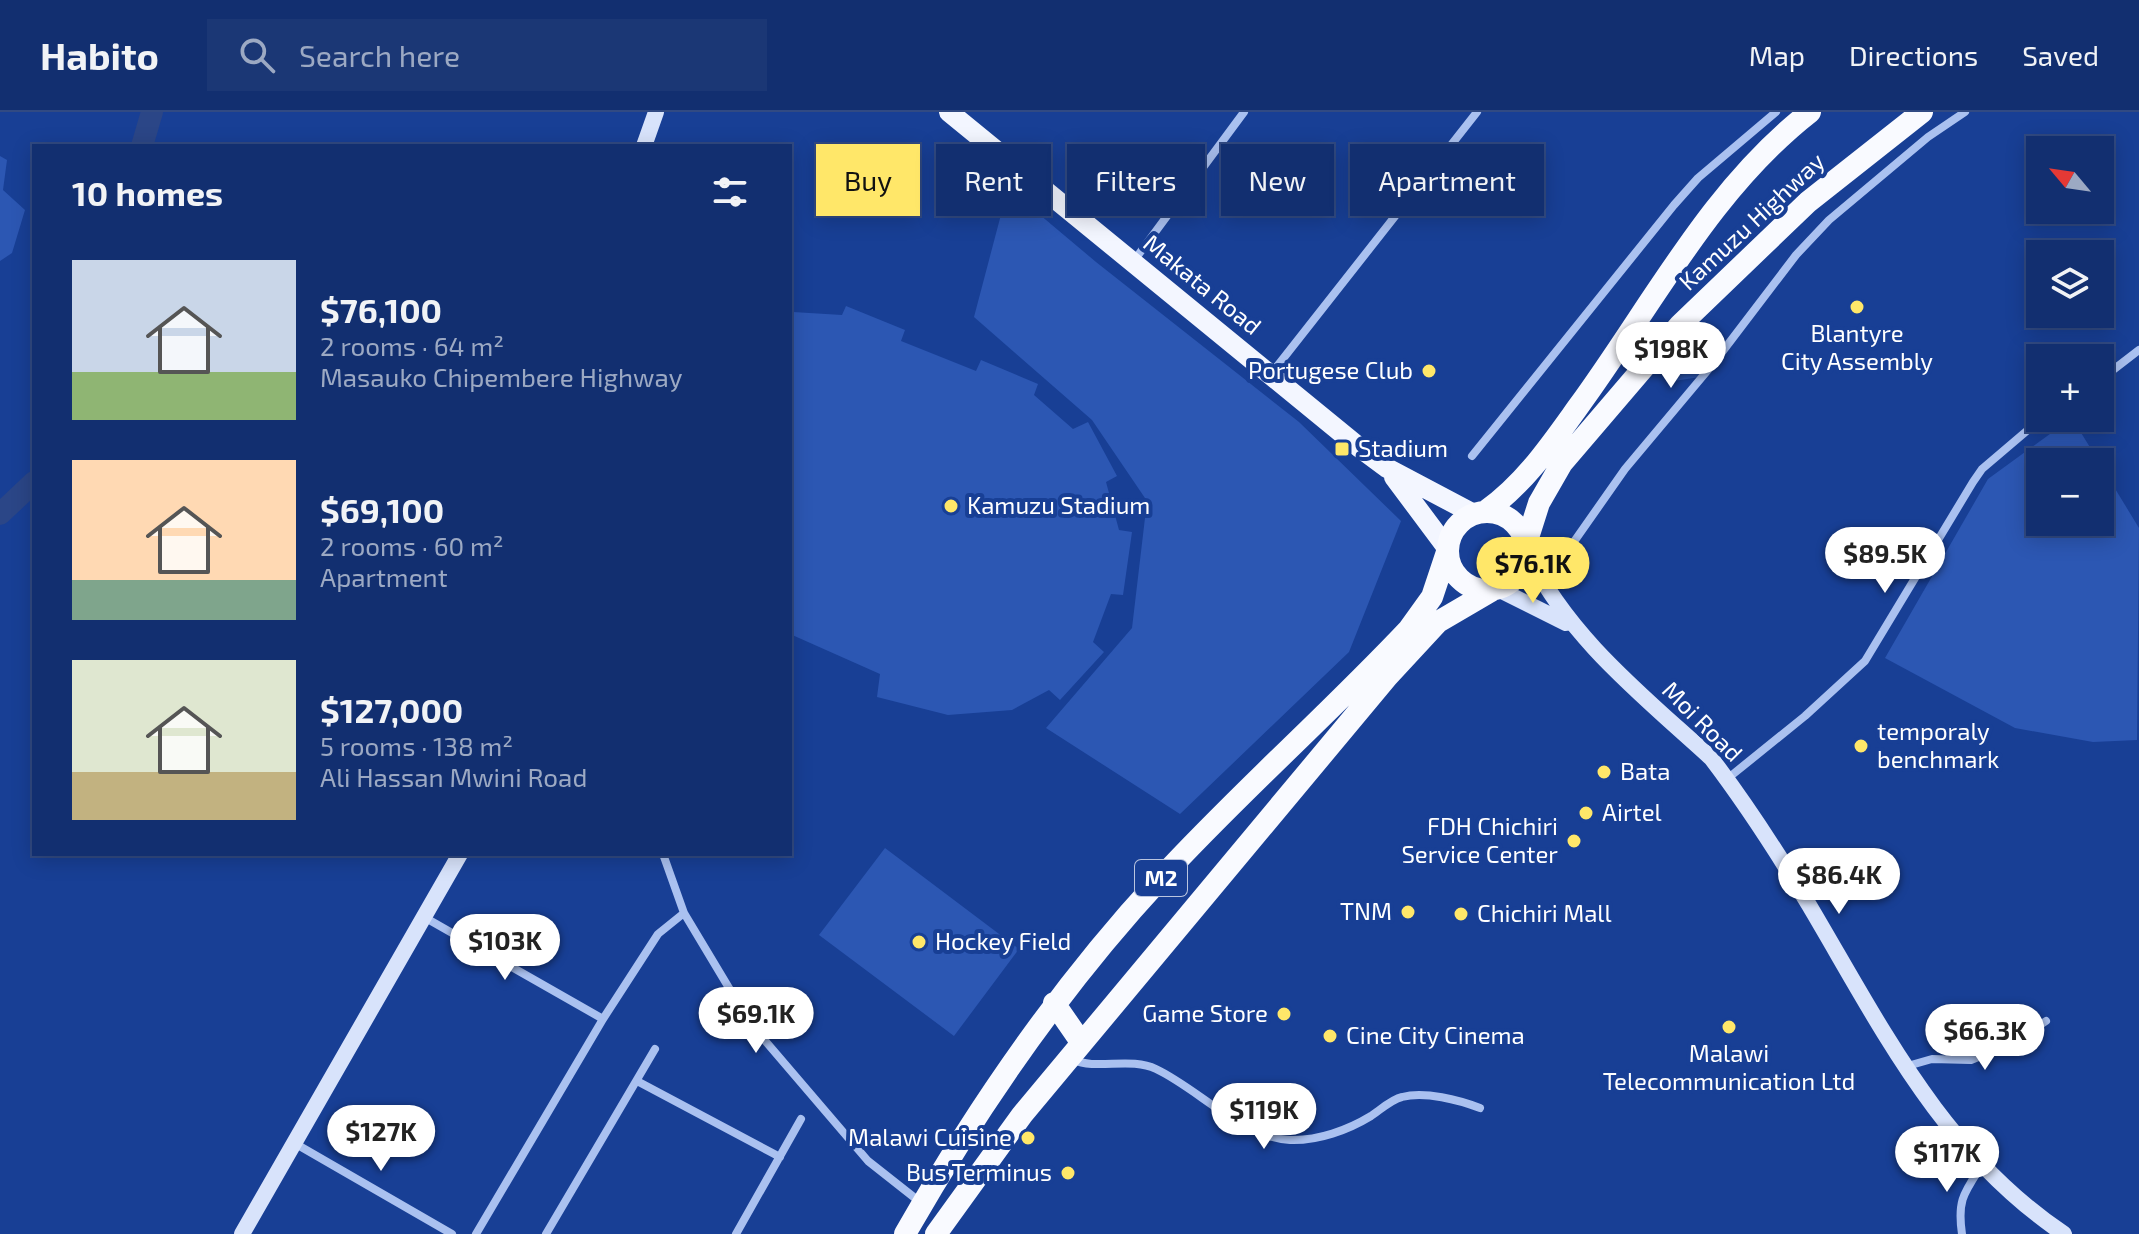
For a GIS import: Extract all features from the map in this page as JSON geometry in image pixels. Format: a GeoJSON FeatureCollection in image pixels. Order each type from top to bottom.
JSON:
{"type":"FeatureCollection","features":[{"type":"Feature","properties":{"kind":"highway","name":"Kamuzu Highway"},"geometry":{"type":"LineString","coordinates":[[1480,513],[1509,495],[1552,445],[1725,193],[1767,147],[1810,112]]}},
{"type":"Feature","properties":{"kind":"highway","name":"Kamuzu Highway"},"geometry":{"type":"LineString","coordinates":[[1526,548],[1539,503],[1562,463],[1680,325],[1808,202],[1922,112]]}},
{"type":"Feature","properties":{"kind":"highway"},"geometry":{"type":"LineString","coordinates":[[1480,513],[1512,520],[1526,548]]}},
{"type":"Feature","properties":{"kind":"highway","name":"M2"},"geometry":{"type":"LineString","coordinates":[[905,1234],[983,1106],[1054,1003],[1161,878],[1409,629],[1432,597],[1451,533],[1461,521],[1480,513]]}},
{"type":"Feature","properties":{"kind":"highway","name":"M2"},"geometry":{"type":"LineString","coordinates":[[936,1234],[980,1170],[1075,1050],[1419,641],[1438,622],[1518,575],[1526,548]]}},
{"type":"Feature","properties":{"kind":"highway"},"geometry":{"type":"LineString","coordinates":[[1447,550],[1450,565],[1466,585],[1494,590]]}},
{"type":"Feature","properties":{"kind":"highway"},"geometry":{"type":"LineString","coordinates":[[1054,1003],[1075,1050]]}},
{"type":"Feature","properties":{"kind":"main road"},"geometry":{"type":"LineString","coordinates":[[645,144],[656,112]]}},
{"type":"Feature","properties":{"kind":"main road","name":"Makata Road"},"geometry":{"type":"LineString","coordinates":[[949,112],[1387,468],[1480,513]]}},
{"type":"Feature","properties":{"kind":"main road","name":"Makata Road"},"geometry":{"type":"LineString","coordinates":[[1387,468],[1447,550]]}},
{"type":"Feature","properties":{"kind":"main road"},"geometry":{"type":"LineString","coordinates":[[1526,548],[1543,585],[1579,633]]}},
{"type":"Feature","properties":{"kind":"main road"},"geometry":{"type":"LineString","coordinates":[[1494,590],[1549,612],[1579,633]]}},
{"type":"Feature","properties":{"kind":"main road","name":"Moi Road"},"geometry":{"type":"LineString","coordinates":[[1579,633],[1711,758],[1807,902],[1918,1090],[1982,1165],[2015,1196],[2064,1234]]}},
{"type":"Feature","properties":{"kind":"main road"},"geometry":{"type":"LineString","coordinates":[[242,1234],[459,856]]}},
{"type":"Feature","properties":{"kind":"street"},"geometry":{"type":"LineString","coordinates":[[1133,263],[1244,112]]}},
{"type":"Feature","properties":{"kind":"street"},"geometry":{"type":"LineString","coordinates":[[1271,374],[1477,112]]}},
{"type":"Feature","properties":{"kind":"street"},"geometry":{"type":"LineString","coordinates":[[1472,456],[1674,205],[1698,178],[1776,112]]}},
{"type":"Feature","properties":{"kind":"street"},"geometry":{"type":"LineString","coordinates":[[1543,585],[1625,469],[1713,364],[1796,255],[1829,220],[1928,137],[1965,112]]}},
{"type":"Feature","properties":{"kind":"street"},"geometry":{"type":"LineString","coordinates":[[2114,369],[2139,350]]}},
{"type":"Feature","properties":{"kind":"street"},"geometry":{"type":"LineString","coordinates":[[1727,779],[1805,716],[1865,661],[1982,469],[2026,432]]}},
{"type":"Feature","properties":{"kind":"street"},"geometry":{"type":"LineString","coordinates":[[664,856],[684,913],[750,1023],[868,1161],[922,1204]]}},
{"type":"Feature","properties":{"kind":"street"},"geometry":{"type":"LineString","coordinates":[[476,1234],[603,1019],[658,934],[684,913]]}},
{"type":"Feature","properties":{"kind":"street"},"geometry":{"type":"LineString","coordinates":[[424,917],[603,1019]]}},
{"type":"Feature","properties":{"kind":"street"},"geometry":{"type":"LineString","coordinates":[[1903,1067],[1932,1059],[1971,1060],[2013,1043],[2046,1021]]}},
{"type":"Feature","properties":{"kind":"street"},"geometry":{"type":"LineString","coordinates":[[546,1234],[655,1049]]}},
{"type":"Feature","properties":{"kind":"street"},"geometry":{"type":"LineString","coordinates":[[1075,1050],[1085,1065],[1102,1062],[1153,1067],[1241,1121],[1275,1138],[1287,1140],[1324,1136],[1360,1122],[1402,1097],[1463,1101],[1480,1108]]}},
{"type":"Feature","properties":{"kind":"street"},"geometry":{"type":"LineString","coordinates":[[637,1081],[780,1157]]}},
{"type":"Feature","properties":{"kind":"street"},"geometry":{"type":"LineString","coordinates":[[736,1234],[801,1119]]}},
{"type":"Feature","properties":{"kind":"street"},"geometry":{"type":"LineString","coordinates":[[296,1144],[452,1234]]}},
{"type":"Feature","properties":{"kind":"street"},"geometry":{"type":"LineString","coordinates":[[1962,1234],[1958,1209],[1963,1194],[1982,1165]]}},
{"type":"Feature","properties":{"kind":"shaded area"},"geometry":{"type":"Polygon","coordinates":[[[0,156],[7,160],[3,190],[25,210],[12,253],[0,261],[0,156]]]}},
{"type":"Feature","properties":{"kind":"shaded area"},"geometry":{"type":"Polygon","coordinates":[[[1001,216],[1041,216],[1299,422],[1401,521],[1349,652],[1180,814],[1046,728],[1132,628],[1147,501],[1092,420],[974,317],[1001,216]]]}},
{"type":"Feature","properties":{"kind":"shaded area","name":"Kamuzu Stadium"},"geometry":{"type":"Polygon","coordinates":[[[846,306],[905,330],[901,341],[976,371],[981,360],[1038,384],[1034,395],[1073,429],[1088,422],[1117,476],[1106,482],[1119,530],[1132,532],[1123,595],[1111,594],[1093,642],[1104,652],[1060,700],[1049,690],[1012,710],[948,715],[877,697],[880,674],[792,635],[792,309],[793,312],[842,315],[846,306]]]}},
{"type":"Feature","properties":{"kind":"shaded area"},"geometry":{"type":"Polygon","coordinates":[[[1716,333],[1700,377],[1674,381],[1672,355],[1679,340],[1716,333]]]}},
{"type":"Feature","properties":{"kind":"shaded area"},"geometry":{"type":"Polygon","coordinates":[[[2053,432],[2081,432],[2090,448],[2031,448],[2053,432]]]}},
{"type":"Feature","properties":{"kind":"shaded area"},"geometry":{"type":"Polygon","coordinates":[[[2026,451],[2026,536],[2114,536],[2114,487],[2139,528],[2137,740],[2093,742],[2015,728],[1885,658],[1988,479],[2026,451]]]}},
{"type":"Feature","properties":{"kind":"shaded area","name":"Hockey Field"},"geometry":{"type":"Polygon","coordinates":[[[885,848],[1019,949],[954,1036],[819,935],[885,848]]]}},
{"type":"Feature","properties":{"kind":"waterway"},"geometry":{"type":"LineString","coordinates":[[143,144],[152,112]]}},
{"type":"Feature","properties":{"kind":"waterway"},"geometry":{"type":"LineString","coordinates":[[0,514],[32,484]]}},
{"type":"Feature","properties":{"kind":"place","name":"Blantyre City Assembly"},"geometry":{"type":"Point","coordinates":[1857,307]}},
{"type":"Feature","properties":{"kind":"place","name":"Portugese Club"},"geometry":{"type":"Point","coordinates":[1429,371]}},
{"type":"Feature","properties":{"kind":"place","name":"Stadium"},"geometry":{"type":"Point","coordinates":[1342,449]}},
{"type":"Feature","properties":{"kind":"place","name":"Kamuzu Stadium"},"geometry":{"type":"Point","coordinates":[951,506]}},
{"type":"Feature","properties":{"kind":"place","name":"temporaly benchmark"},"geometry":{"type":"Point","coordinates":[1861,746]}},
{"type":"Feature","properties":{"kind":"place","name":"Bata"},"geometry":{"type":"Point","coordinates":[1604,772]}},
{"type":"Feature","properties":{"kind":"place","name":"Airtel"},"geometry":{"type":"Point","coordinates":[1586,813]}},
{"type":"Feature","properties":{"kind":"place","name":"FDH Chichiri Service Center"},"geometry":{"type":"Point","coordinates":[1574,841]}},
{"type":"Feature","properties":{"kind":"place","name":"TNM"},"geometry":{"type":"Point","coordinates":[1408,912]}},
{"type":"Feature","properties":{"kind":"place","name":"Chichiri Mall"},"geometry":{"type":"Point","coordinates":[1461,914]}},
{"type":"Feature","properties":{"kind":"place","name":"Hockey Field"},"geometry":{"type":"Point","coordinates":[919,942]}},
{"type":"Feature","properties":{"kind":"place","name":"Game Store"},"geometry":{"type":"Point","coordinates":[1284,1014]}},
{"type":"Feature","properties":{"kind":"place","name":"Malawi Telecommunication Ltd"},"geometry":{"type":"Point","coordinates":[1729,1027]}},
{"type":"Feature","properties":{"kind":"place","name":"Cine City Cinema"},"geometry":{"type":"Point","coordinates":[1330,1036]}},
{"type":"Feature","properties":{"kind":"place","name":"Malawi Cuisine"},"geometry":{"type":"Point","coordinates":[1028,1138]}},
{"type":"Feature","properties":{"kind":"place","name":"Bus Terminus"},"geometry":{"type":"Point","coordinates":[1068,1173]}}]}
